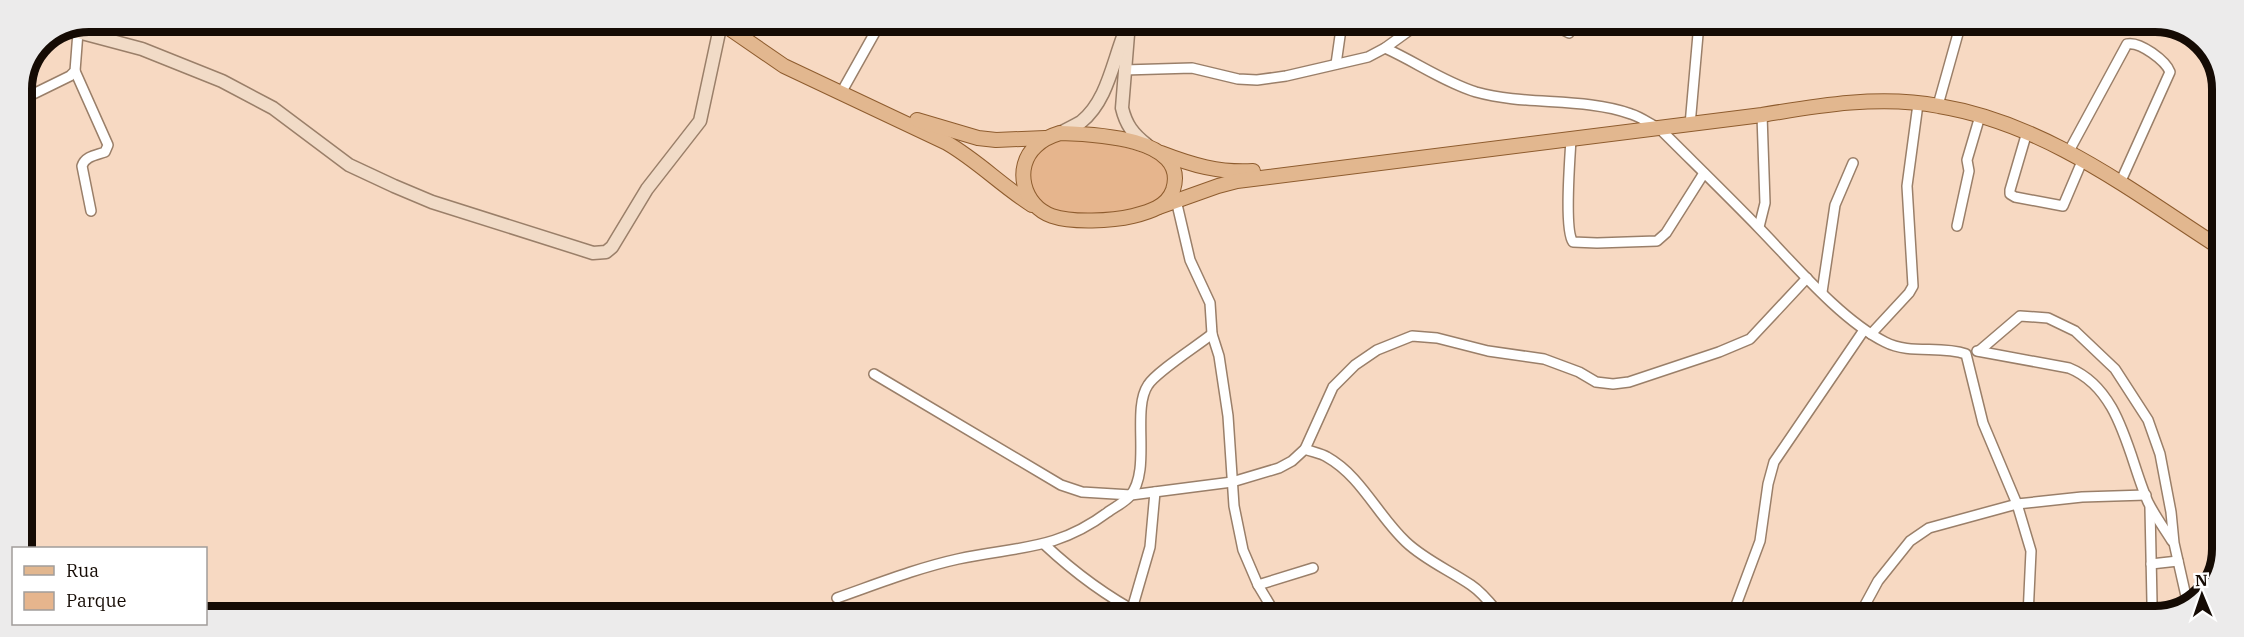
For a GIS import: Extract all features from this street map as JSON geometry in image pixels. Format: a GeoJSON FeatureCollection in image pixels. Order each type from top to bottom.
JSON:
{"type":"FeatureCollection","features":[{"type":"Feature","properties":{"kind":"main road"},"geometry":{"type":"LineString","coordinates":[[735,32],[784,66],[965,153],[1011,191],[1051,216],[1086,220],[1132,216],[1237,181],[1868,102],[1938,105],[2027,132],[2083,159],[2212,243]]}},
{"type":"Feature","properties":{"kind":"main road"},"geometry":{"type":"LineString","coordinates":[[875,108],[978,138],[1006,140],[1046,138],[1060,133],[1122,139],[1185,162],[1223,172],[1336,168]]}},
{"type":"Feature","properties":{"kind":"main road"},"geometry":{"type":"LineString","coordinates":[[1039,210],[1027,193],[1023,173],[1026,159],[1034,147],[1046,138]]}},
{"type":"Feature","properties":{"kind":"main road"},"geometry":{"type":"LineString","coordinates":[[1155,150],[1168,160],[1175,182],[1167,201],[1159,207]]}},
{"type":"Feature","properties":{"kind":"street"},"geometry":{"type":"LineString","coordinates":[[81,33],[142,49],[239,89],[273,108],[349,165],[394,186],[442,206],[593,252],[606,252],[612,247],[647,189],[700,121],[718,32]]}},
{"type":"Feature","properties":{"kind":"street"},"geometry":{"type":"LineString","coordinates":[[841,93],[875,32]]}},
{"type":"Feature","properties":{"kind":"street"},"geometry":{"type":"LineString","coordinates":[[1060,133],[1080,122],[1094,109],[1102,96],[1124,32]]}},
{"type":"Feature","properties":{"kind":"street"},"geometry":{"type":"LineString","coordinates":[[1127,32],[1122,108],[1126,122],[1135,135],[1155,150]]}},
{"type":"Feature","properties":{"kind":"street"},"geometry":{"type":"LineString","coordinates":[[1336,64],[1341,32]]}},
{"type":"Feature","properties":{"kind":"street"},"geometry":{"type":"LineString","coordinates":[[1124,70],[1192,68],[1238,79],[1257,80],[1311,72],[1368,57],[1407,32]]}},
{"type":"Feature","properties":{"kind":"street"},"geometry":{"type":"LineString","coordinates":[[1690,124],[1698,32]]}},
{"type":"Feature","properties":{"kind":"street"},"geometry":{"type":"LineString","coordinates":[[1938,105],[1958,32]]}},
{"type":"Feature","properties":{"kind":"street"},"geometry":{"type":"LineString","coordinates":[[78,33],[75,71],[108,145],[105,152],[88,158],[82,166],[91,211]]}},
{"type":"Feature","properties":{"kind":"street"},"geometry":{"type":"LineString","coordinates":[[2069,152],[2127,44],[2138,44],[2168,66],[2170,72],[2120,183]]}},
{"type":"Feature","properties":{"kind":"street"},"geometry":{"type":"LineString","coordinates":[[1385,48],[1444,80],[1477,92],[1521,100],[1609,109],[1631,114],[1660,129],[1807,278],[1867,332],[1887,343],[1901,348],[1946,350],[1966,354],[1979,351],[2069,368],[2083,373],[2104,394],[2116,416],[2150,505],[2174,543]]}},
{"type":"Feature","properties":{"kind":"street"},"geometry":{"type":"LineString","coordinates":[[32,95],[70,76],[75,71]]}},
{"type":"Feature","properties":{"kind":"street"},"geometry":{"type":"LineString","coordinates":[[1736,606],[1760,542],[1768,484],[1774,462],[1867,332],[1909,293],[1912,286],[1907,186],[1918,104]]}},
{"type":"Feature","properties":{"kind":"street"},"geometry":{"type":"LineString","coordinates":[[1758,227],[1765,203],[1762,115]]}},
{"type":"Feature","properties":{"kind":"street"},"geometry":{"type":"LineString","coordinates":[[1957,226],[1969,171],[1967,160],[1980,116]]}},
{"type":"Feature","properties":{"kind":"street"},"geometry":{"type":"LineString","coordinates":[[2027,132],[2010,190],[2010,194],[2015,197],[2063,206],[2083,159]]}},
{"type":"Feature","properties":{"kind":"street"},"geometry":{"type":"LineString","coordinates":[[1571,139],[1568,222],[1569,237],[1573,242],[1657,241],[1666,233],[1704,173]]}},
{"type":"Feature","properties":{"kind":"street"},"geometry":{"type":"LineString","coordinates":[[1822,292],[1835,205],[1853,163]]}},
{"type":"Feature","properties":{"kind":"street"},"geometry":{"type":"LineString","coordinates":[[1176,200],[1190,260],[1210,303],[1212,334],[1219,356],[1227,416],[1234,506],[1243,550],[1258,585],[1271,606]]}},
{"type":"Feature","properties":{"kind":"street"},"geometry":{"type":"LineString","coordinates":[[874,374],[1061,485],[1082,492],[1131,495],[1232,482],[1279,468],[1292,461],[1305,449],[1333,387],[1355,365],[1377,350],[1412,336],[1437,338],[1488,351],[1544,359],[1580,372],[1596,382],[1613,384],[1629,382],[1719,352],[1750,339],[1807,278]]}},
{"type":"Feature","properties":{"kind":"street"},"geometry":{"type":"LineString","coordinates":[[1979,351],[2020,316],[2026,315],[2048,318],[2075,331],[2115,369],[2148,420],[2160,454],[2179,565]]}},
{"type":"Feature","properties":{"kind":"street"},"geometry":{"type":"LineString","coordinates":[[837,598],[958,559],[1045,545],[1071,536],[1092,524],[1131,495],[1140,465],[1143,395],[1148,383],[1212,334]]}},
{"type":"Feature","properties":{"kind":"street"},"geometry":{"type":"LineString","coordinates":[[1966,354],[1983,423],[2017,504],[2031,552],[2028,606]]}},
{"type":"Feature","properties":{"kind":"street"},"geometry":{"type":"LineString","coordinates":[[1305,449],[1327,457],[1348,473],[1406,542],[1427,559],[1472,585],[1493,606]]}},
{"type":"Feature","properties":{"kind":"street"},"geometry":{"type":"LineString","coordinates":[[1133,606],[1150,548],[1155,492]]}},
{"type":"Feature","properties":{"kind":"street"},"geometry":{"type":"LineString","coordinates":[[1864,606],[1878,581],[1919,533],[1929,528],[2017,504],[2082,497],[2146,495]]}},
{"type":"Feature","properties":{"kind":"street"},"geometry":{"type":"LineString","coordinates":[[2150,505],[2151,606]]}},
{"type":"Feature","properties":{"kind":"street"},"geometry":{"type":"LineString","coordinates":[[1045,545],[1070,568],[1110,598],[1126,606]]}},
{"type":"Feature","properties":{"kind":"street"},"geometry":{"type":"LineString","coordinates":[[2151,564],[2178,561]]}},
{"type":"Feature","properties":{"kind":"street"},"geometry":{"type":"LineString","coordinates":[[1258,585],[1313,568]]}},
{"type":"Feature","properties":{"kind":"green space"},"geometry":{"type":"Polygon","coordinates":[[[1060,139],[1111,144],[1148,156],[1160,163],[1167,172],[1168,185],[1165,192],[1143,207],[1102,214],[1069,214],[1045,207],[1034,193],[1030,175],[1031,166],[1040,150],[1060,139]]]}}]}
